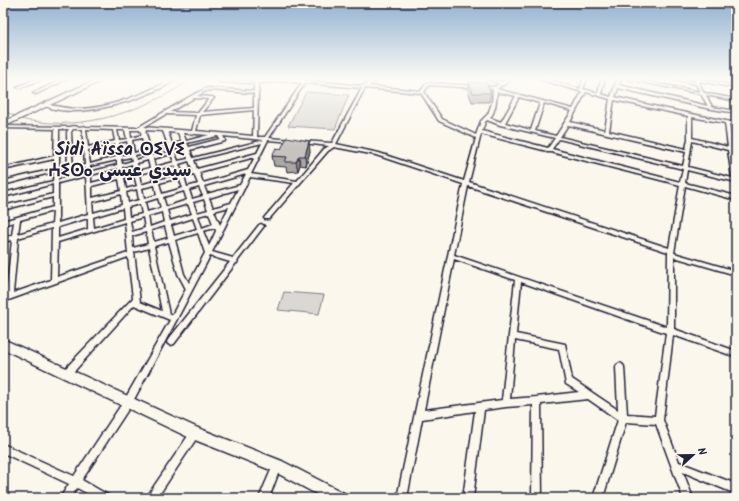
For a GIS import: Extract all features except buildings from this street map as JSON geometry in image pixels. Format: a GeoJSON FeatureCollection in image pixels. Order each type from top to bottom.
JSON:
{"type":"FeatureCollection","features":[{"type":"Feature","properties":{"kind":"main road"},"geometry":{"type":"LineString","coordinates":[[3,126],[50,102]]}},
{"type":"Feature","properties":{"kind":"main road"},"geometry":{"type":"LineString","coordinates":[[3,344],[195,433],[277,466],[325,495],[339,498]]}},
{"type":"Feature","properties":{"kind":"street"},"geometry":{"type":"LineString","coordinates":[[45,105],[66,110],[109,106],[120,102]]}},
{"type":"Feature","properties":{"kind":"street"},"geometry":{"type":"LineString","coordinates":[[140,128],[183,102]]}},
{"type":"Feature","properties":{"kind":"street"},"geometry":{"type":"LineString","coordinates":[[194,132],[199,114],[208,102]]}},
{"type":"Feature","properties":{"kind":"street"},"geometry":{"type":"LineString","coordinates":[[255,137],[256,102]]}},
{"type":"Feature","properties":{"kind":"street"},"geometry":{"type":"LineString","coordinates":[[64,498],[128,402],[208,253],[218,228],[233,204],[266,140],[291,102]]}},
{"type":"Feature","properties":{"kind":"street"},"geometry":{"type":"LineString","coordinates":[[267,218],[296,182],[326,150],[333,145],[356,102]]}},
{"type":"Feature","properties":{"kind":"street"},"geometry":{"type":"LineString","coordinates":[[429,102],[440,120],[479,135],[736,198]]}},
{"type":"Feature","properties":{"kind":"street"},"geometry":{"type":"LineString","coordinates":[[402,498],[466,183],[483,121],[490,115],[494,102]]}},
{"type":"Feature","properties":{"kind":"street"},"geometry":{"type":"LineString","coordinates":[[502,124],[514,102]]}},
{"type":"Feature","properties":{"kind":"street"},"geometry":{"type":"LineString","coordinates":[[534,132],[542,102]]}},
{"type":"Feature","properties":{"kind":"street"},"geometry":{"type":"LineString","coordinates":[[544,102],[574,110]]}},
{"type":"Feature","properties":{"kind":"street"},"geometry":{"type":"LineString","coordinates":[[549,152],[559,138],[577,102]]}},
{"type":"Feature","properties":{"kind":"street"},"geometry":{"type":"LineString","coordinates":[[607,132],[611,102]]}},
{"type":"Feature","properties":{"kind":"street"},"geometry":{"type":"LineString","coordinates":[[628,102],[736,124]]}},
{"type":"Feature","properties":{"kind":"street"},"geometry":{"type":"LineString","coordinates":[[687,102],[736,112]]}},
{"type":"Feature","properties":{"kind":"street"},"geometry":{"type":"LineString","coordinates":[[708,102],[711,108]]}},
{"type":"Feature","properties":{"kind":"street"},"geometry":{"type":"LineString","coordinates":[[165,113],[199,114],[256,109]]}},
{"type":"Feature","properties":{"kind":"street"},"geometry":{"type":"LineString","coordinates":[[717,109],[721,121]]}},
{"type":"Feature","properties":{"kind":"street"},"geometry":{"type":"LineString","coordinates":[[688,498],[660,420],[670,332],[670,253],[690,139],[690,116]]}},
{"type":"Feature","properties":{"kind":"street"},"geometry":{"type":"LineString","coordinates":[[487,118],[502,124],[534,132],[736,180],[727,123]]}},
{"type":"Feature","properties":{"kind":"street"},"geometry":{"type":"LineString","coordinates":[[567,123],[688,151]]}},
{"type":"Feature","properties":{"kind":"street"},"geometry":{"type":"LineString","coordinates":[[3,126],[140,128],[333,145],[377,154],[670,253],[736,273]]}},
{"type":"Feature","properties":{"kind":"street"},"geometry":{"type":"LineString","coordinates":[[54,281],[57,126]]}},
{"type":"Feature","properties":{"kind":"street"},"geometry":{"type":"LineString","coordinates":[[71,178],[69,132],[72,127]]}},
{"type":"Feature","properties":{"kind":"street"},"geometry":{"type":"LineString","coordinates":[[84,127],[91,230]]}},
{"type":"Feature","properties":{"kind":"street"},"geometry":{"type":"LineString","coordinates":[[114,128],[122,178],[137,304],[174,318]]}},
{"type":"Feature","properties":{"kind":"street"},"geometry":{"type":"LineString","coordinates":[[127,128],[166,316]]}},
{"type":"Feature","properties":{"kind":"street"},"geometry":{"type":"LineString","coordinates":[[140,128],[144,136],[181,274],[189,288]]}},
{"type":"Feature","properties":{"kind":"street"},"geometry":{"type":"LineString","coordinates":[[165,130],[208,253]]}},
{"type":"Feature","properties":{"kind":"street"},"geometry":{"type":"LineString","coordinates":[[180,131],[218,228]]}},
{"type":"Feature","properties":{"kind":"street"},"geometry":{"type":"LineString","coordinates":[[3,183],[71,169],[219,134]]}},
{"type":"Feature","properties":{"kind":"street"},"geometry":{"type":"LineString","coordinates":[[3,195],[224,140],[219,134]]}},
{"type":"Feature","properties":{"kind":"street"},"geometry":{"type":"LineString","coordinates":[[70,153],[144,136]]}},
{"type":"Feature","properties":{"kind":"street"},"geometry":{"type":"LineString","coordinates":[[729,136],[736,138]]}},
{"type":"Feature","properties":{"kind":"street"},"geometry":{"type":"LineString","coordinates":[[690,139],[736,150]]}},
{"type":"Feature","properties":{"kind":"street"},"geometry":{"type":"LineString","coordinates":[[89,185],[122,178],[266,140]]}},
{"type":"Feature","properties":{"kind":"street"},"geometry":{"type":"LineString","coordinates":[[89,201],[259,154]]}},
{"type":"Feature","properties":{"kind":"street"},"geometry":{"type":"LineString","coordinates":[[3,169],[57,157]]}},
{"type":"Feature","properties":{"kind":"street"},"geometry":{"type":"LineString","coordinates":[[3,240],[159,195],[249,173],[296,182]]}},
{"type":"Feature","properties":{"kind":"street"},"geometry":{"type":"LineString","coordinates":[[55,241],[242,186]]}},
{"type":"Feature","properties":{"kind":"street"},"geometry":{"type":"LineString","coordinates":[[3,208],[56,195]]}},
{"type":"Feature","properties":{"kind":"street"},"geometry":{"type":"LineString","coordinates":[[129,235],[233,204]]}},
{"type":"Feature","properties":{"kind":"street"},"geometry":{"type":"LineString","coordinates":[[3,223],[56,208]]}},
{"type":"Feature","properties":{"kind":"street"},"geometry":{"type":"LineString","coordinates":[[17,219],[6,298],[151,245],[199,230],[218,228]]}},
{"type":"Feature","properties":{"kind":"street"},"geometry":{"type":"LineString","coordinates":[[171,342],[261,226]]}},
{"type":"Feature","properties":{"kind":"street"},"geometry":{"type":"LineString","coordinates":[[208,253],[235,260]]}},
{"type":"Feature","properties":{"kind":"street"},"geometry":{"type":"LineString","coordinates":[[452,256],[736,354]]}},
{"type":"Feature","properties":{"kind":"street"},"geometry":{"type":"LineString","coordinates":[[506,403],[518,279]]}},
{"type":"Feature","properties":{"kind":"street"},"geometry":{"type":"LineString","coordinates":[[66,374],[136,299]]}},
{"type":"Feature","properties":{"kind":"street"},"geometry":{"type":"LineString","coordinates":[[512,336],[562,346],[569,381],[623,418],[660,420]]}},
{"type":"Feature","properties":{"kind":"street"},"geometry":{"type":"LineString","coordinates":[[598,498],[623,418],[620,367]]}},
{"type":"Feature","properties":{"kind":"street"},"geometry":{"type":"LineString","coordinates":[[420,415],[506,403],[588,395]]}},
{"type":"Feature","properties":{"kind":"street"},"geometry":{"type":"LineString","coordinates":[[537,498],[538,401]]}},
{"type":"Feature","properties":{"kind":"street"},"geometry":{"type":"LineString","coordinates":[[468,498],[480,407]]}},
{"type":"Feature","properties":{"kind":"street"},"geometry":{"type":"LineString","coordinates":[[151,498],[195,433]]}},
{"type":"Feature","properties":{"kind":"street"},"geometry":{"type":"LineString","coordinates":[[3,448],[76,482],[105,498]]}},
{"type":"Feature","properties":{"kind":"street"},"geometry":{"type":"LineString","coordinates":[[676,465],[736,489]]}},
{"type":"Feature","properties":{"kind":"street"},"geometry":{"type":"LineString","coordinates":[[264,498],[277,466]]}},
{"type":"Feature","properties":{"kind":"shaded area"},"geometry":{"type":"Polygon","coordinates":[[[301,102],[346,102],[335,129],[288,126],[301,102]]]}},
{"type":"Feature","properties":{"kind":"shaded area"},"geometry":{"type":"Polygon","coordinates":[[[284,292],[324,295],[319,314],[278,310],[284,292]]]}},
{"type":"Feature","properties":{"kind":"waterway"},"geometry":{"type":"LineString","coordinates":[[19,118],[40,122],[80,122],[119,114],[149,102]]}},
{"type":"Feature","properties":{"kind":"waterway"},"geometry":{"type":"LineString","coordinates":[[3,110],[15,116]]}},
{"type":"Feature","properties":{"kind":"district","name":"Sidi Aïssa ⵙⵉⴸⵉ ⵄⵉⵙⴰ سيدي عيسى"},"geometry":{"type":"Point","coordinates":[120,159]}}]}
